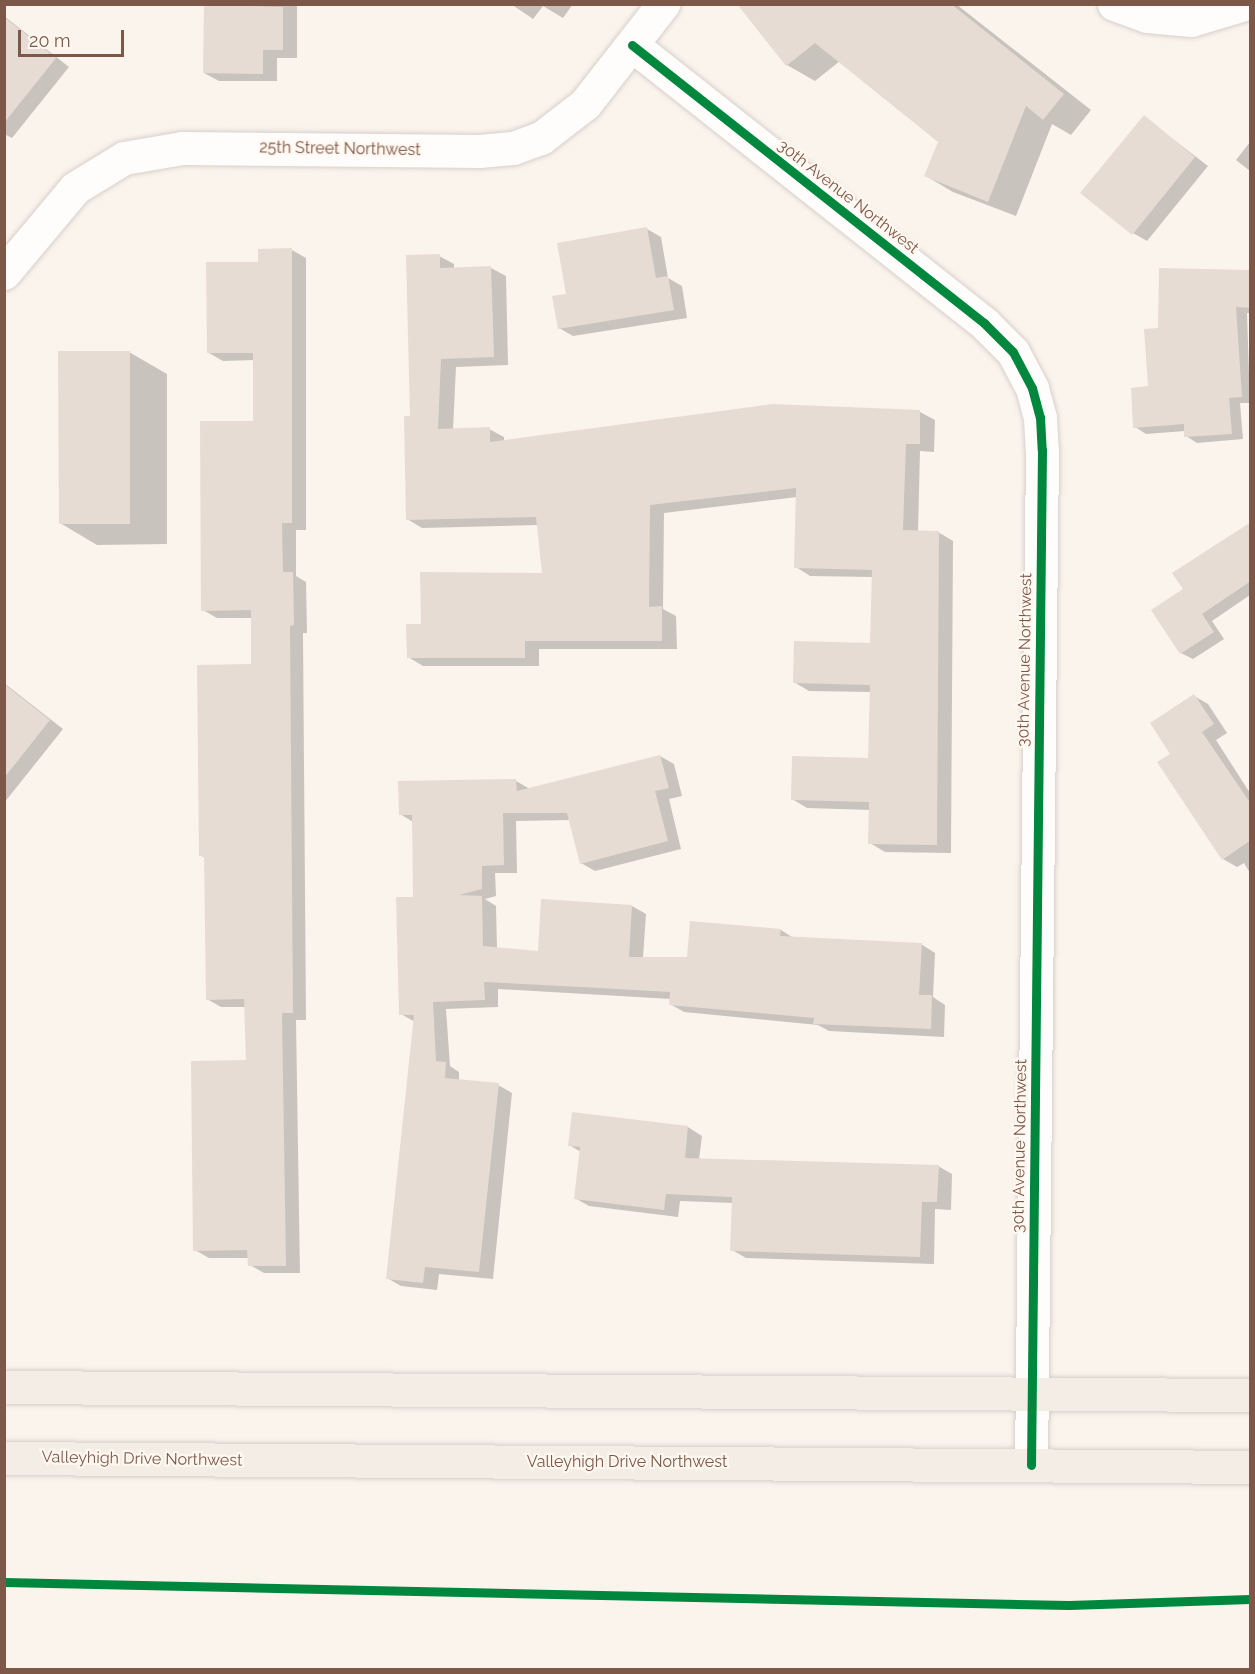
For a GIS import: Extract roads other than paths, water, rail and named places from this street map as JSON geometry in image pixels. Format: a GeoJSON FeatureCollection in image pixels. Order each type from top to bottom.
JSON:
{"type":"FeatureCollection","features":[{"type":"Feature","properties":{"kind":"main road"},"geometry":{"type":"LineString","coordinates":[[4,1387],[1251,1395]]}},
{"type":"Feature","properties":{"kind":"main road","name":"Valleyhigh Drive Northwest"},"geometry":{"type":"LineString","coordinates":[[4,1458],[1251,1467]]}},
{"type":"Feature","properties":{"kind":"street","name":"25th Street Northwest"},"geometry":{"type":"LineString","coordinates":[[4,273],[75,188],[124,158],[182,148],[513,148],[541,138],[565,122],[632,45],[663,4]]}},
{"type":"Feature","properties":{"kind":"street"},"geometry":{"type":"LineString","coordinates":[[1114,4],[1147,16],[1191,20],[1244,4]]}},
{"type":"Feature","properties":{"kind":"street","name":"30th Avenue Northwest"},"geometry":{"type":"LineString","coordinates":[[632,45],[984,323],[1013,352],[1032,388],[1040,417],[1042,461],[1031,1465]]}}]}
